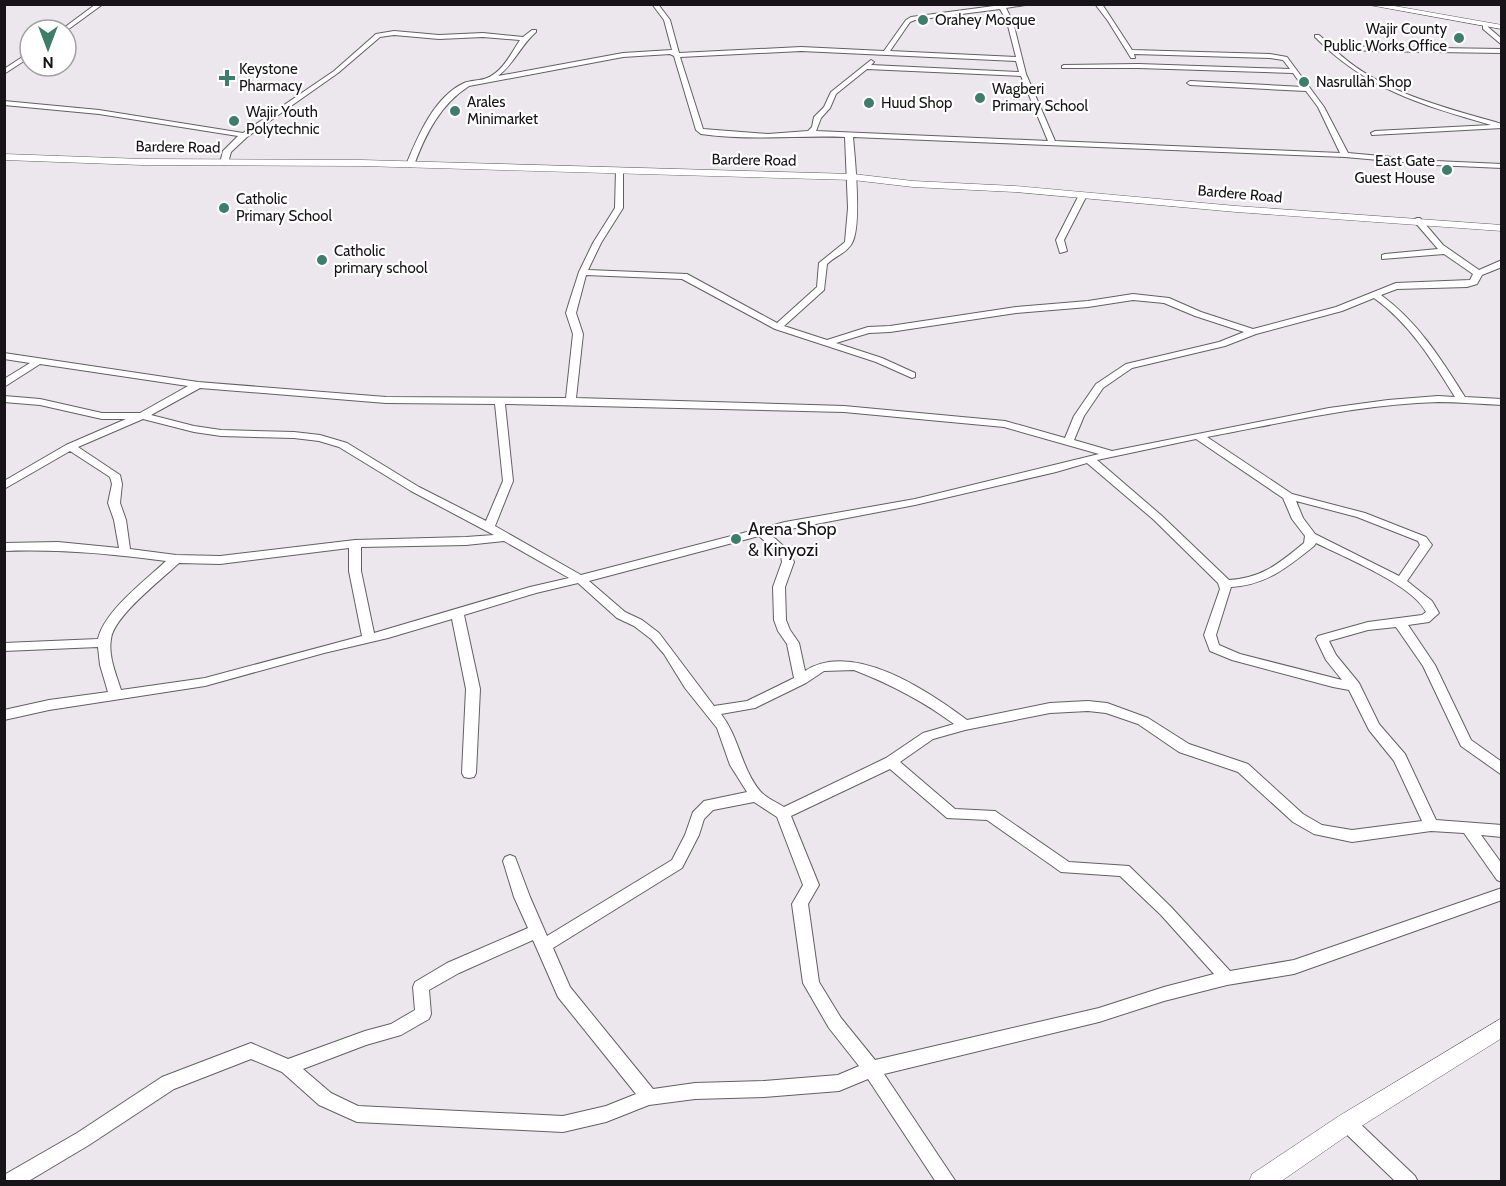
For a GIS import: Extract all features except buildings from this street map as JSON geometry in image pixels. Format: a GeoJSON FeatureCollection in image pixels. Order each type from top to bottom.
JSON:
{"type":"FeatureCollection","features":[{"type":"Feature","properties":{"kind":"street"},"geometry":{"type":"LineString","coordinates":[[78,20],[100,4]]}},
{"type":"Feature","properties":{"kind":"street"},"geometry":{"type":"LineString","coordinates":[[655,4],[667,20],[687,93],[700,130],[704,132],[768,136],[810,133],[1345,155],[1502,166]]}},
{"type":"Feature","properties":{"kind":"street"},"geometry":{"type":"LineString","coordinates":[[886,53],[908,21],[913,18],[1003,9],[1028,4]]}},
{"type":"Feature","properties":{"kind":"street"},"geometry":{"type":"LineString","coordinates":[[1098,4],[1105,10],[1138,66]]}},
{"type":"Feature","properties":{"kind":"street"},"geometry":{"type":"LineString","coordinates":[[1370,5],[1384,4]]}},
{"type":"Feature","properties":{"kind":"street"},"geometry":{"type":"LineString","coordinates":[[1370,5],[1396,7],[1502,27]]}},
{"type":"Feature","properties":{"kind":"street"},"geometry":{"type":"LineString","coordinates":[[1003,9],[1010,22],[1023,74],[1053,144]]}},
{"type":"Feature","properties":{"kind":"street"},"geometry":{"type":"LineString","coordinates":[[1485,24],[1485,28],[1502,43]]}},
{"type":"Feature","properties":{"kind":"street"},"geometry":{"type":"LineString","coordinates":[[490,79],[499,74],[511,61],[524,39],[534,31]]}},
{"type":"Feature","properties":{"kind":"street"},"geometry":{"type":"LineString","coordinates":[[224,163],[227,152],[244,135],[336,72],[378,35],[394,33],[439,37],[483,35],[524,39]]}},
{"type":"Feature","properties":{"kind":"street"},"geometry":{"type":"LineString","coordinates":[[1317,36],[1345,64],[1395,91],[1426,104],[1502,126]]}},
{"type":"Feature","properties":{"kind":"street"},"geometry":{"type":"LineString","coordinates":[[1326,46],[1370,50],[1502,51]]}},
{"type":"Feature","properties":{"kind":"street"},"geometry":{"type":"LineString","coordinates":[[410,165],[420,140],[440,106],[457,89],[467,84],[490,79],[623,55],[670,52],[677,55],[801,49],[1019,59]]}},
{"type":"Feature","properties":{"kind":"street"},"geometry":{"type":"LineString","coordinates":[[1130,52],[1279,57],[1288,60],[1322,107],[1345,155]]}},
{"type":"Feature","properties":{"kind":"street"},"geometry":{"type":"LineString","coordinates":[[810,133],[815,128],[818,117],[827,108],[833,93],[868,67],[878,54]]}},
{"type":"Feature","properties":{"kind":"street"},"geometry":{"type":"LineString","coordinates":[[977,72],[986,58]]}},
{"type":"Feature","properties":{"kind":"street"},"geometry":{"type":"LineString","coordinates":[[4,72],[18,62]]}},
{"type":"Feature","properties":{"kind":"street"},"geometry":{"type":"LineString","coordinates":[[1064,67],[1138,66],[1294,71]]}},
{"type":"Feature","properties":{"kind":"street"},"geometry":{"type":"LineString","coordinates":[[868,67],[1023,74]]}},
{"type":"Feature","properties":{"kind":"street"},"geometry":{"type":"LineString","coordinates":[[1190,83],[1309,89]]}},
{"type":"Feature","properties":{"kind":"street"},"geometry":{"type":"LineString","coordinates":[[4,103],[99,112],[244,135]]}},
{"type":"Feature","properties":{"kind":"street"},"geometry":{"type":"LineString","coordinates":[[1376,133],[1502,126]]}},
{"type":"Feature","properties":{"kind":"street"},"geometry":{"type":"LineString","coordinates":[[778,327],[815,295],[820,288],[823,263],[849,242],[852,232],[850,195],[853,177],[849,136]]}},
{"type":"Feature","properties":{"kind":"street","name":"Bardere Road"},"geometry":{"type":"LineString","coordinates":[[4,157],[853,177],[913,184],[1502,228]]}},
{"type":"Feature","properties":{"kind":"street"},"geometry":{"type":"LineString","coordinates":[[571,401],[578,334],[571,313],[583,272],[597,243],[619,208],[619,172]]}},
{"type":"Feature","properties":{"kind":"street"},"geometry":{"type":"LineString","coordinates":[[1063,252],[1060,240],[1083,195]]}},
{"type":"Feature","properties":{"kind":"street"},"geometry":{"type":"LineString","coordinates":[[1417,220],[1435,243],[1478,273]]}},
{"type":"Feature","properties":{"kind":"street"},"geometry":{"type":"LineString","coordinates":[[1385,257],[1445,251]]}},
{"type":"Feature","properties":{"kind":"street"},"geometry":{"type":"LineString","coordinates":[[1068,443],[1079,416],[1099,386],[1119,371],[1138,362],[1222,344],[1253,332],[1339,309],[1404,285],[1467,284],[1474,282],[1478,273],[1502,262]]}},
{"type":"Feature","properties":{"kind":"street"},"geometry":{"type":"LineString","coordinates":[[583,272],[684,276],[778,327],[830,342],[912,375]]}},
{"type":"Feature","properties":{"kind":"street"},"geometry":{"type":"LineString","coordinates":[[1377,296],[1395,309],[1415,330],[1461,399]]}},
{"type":"Feature","properties":{"kind":"street"},"geometry":{"type":"LineString","coordinates":[[830,342],[868,330],[1133,297],[1166,300],[1197,314],[1253,332]]}},
{"type":"Feature","properties":{"kind":"street"},"geometry":{"type":"LineString","coordinates":[[4,356],[198,385],[386,400],[571,401],[879,412],[1005,424],[1113,454]]}},
{"type":"Feature","properties":{"kind":"street"},"geometry":{"type":"LineString","coordinates":[[4,384],[40,360]]}},
{"type":"Feature","properties":{"kind":"street"},"geometry":{"type":"LineString","coordinates":[[4,486],[70,447],[142,416],[198,385]]}},
{"type":"Feature","properties":{"kind":"street"},"geometry":{"type":"LineString","coordinates":[[4,399],[40,402],[102,416],[142,416],[194,429],[231,434],[294,435],[320,438],[343,445],[423,494],[489,527],[581,580],[621,615],[638,623],[655,636],[723,726],[737,765],[756,796],[783,814],[811,885],[800,904],[811,983],[846,1038],[871,1069],[947,1182]]}},
{"type":"Feature","properties":{"kind":"street"},"geometry":{"type":"LineString","coordinates":[[4,715],[49,705],[206,682],[761,531],[926,500],[1089,459],[1198,436],[1358,406],[1414,400],[1461,399],[1502,402]]}},
{"type":"Feature","properties":{"kind":"street"},"geometry":{"type":"LineString","coordinates":[[489,527],[508,481],[500,400]]}},
{"type":"Feature","properties":{"kind":"street"},"geometry":{"type":"LineString","coordinates":[[1198,436],[1288,496],[1361,515],[1422,539],[1426,545],[1401,582]]}},
{"type":"Feature","properties":{"kind":"street"},"geometry":{"type":"LineString","coordinates":[[70,447],[115,475],[117,484],[114,503],[120,520],[125,552]]}},
{"type":"Feature","properties":{"kind":"street"},"geometry":{"type":"LineString","coordinates":[[1089,459],[1219,575],[1226,589],[1210,635],[1214,648],[1236,657],[1334,683],[1354,686]]}},
{"type":"Feature","properties":{"kind":"street"},"geometry":{"type":"LineString","coordinates":[[1288,496],[1298,519],[1311,536],[1401,582],[1427,599],[1433,607],[1433,613],[1425,619],[1368,626],[1322,639],[1330,657],[1354,686],[1374,727],[1400,758],[1431,825]]}},
{"type":"Feature","properties":{"kind":"street"},"geometry":{"type":"LineString","coordinates":[[761,531],[786,555],[788,562],[779,587],[780,620],[784,631],[793,643],[801,680]]}},
{"type":"Feature","properties":{"kind":"street"},"geometry":{"type":"LineString","coordinates":[[1223,584],[1247,583],[1271,574],[1310,544],[1311,536]]}},
{"type":"Feature","properties":{"kind":"street"},"geometry":{"type":"LineString","coordinates":[[4,547],[58,546],[176,559],[220,560],[355,544],[466,541],[506,537]]}},
{"type":"Feature","properties":{"kind":"street"},"geometry":{"type":"LineString","coordinates":[[355,544],[355,572],[369,638]]}},
{"type":"Feature","properties":{"kind":"street"},"geometry":{"type":"LineString","coordinates":[[116,695],[104,643],[107,630],[116,617],[176,559]]}},
{"type":"Feature","properties":{"kind":"street"},"geometry":{"type":"LineString","coordinates":[[457,612],[473,689],[468,773]]}},
{"type":"Feature","properties":{"kind":"street"},"geometry":{"type":"LineString","coordinates":[[1400,623],[1429,665],[1466,743],[1502,770]]}},
{"type":"Feature","properties":{"kind":"street"},"geometry":{"type":"LineString","coordinates":[[4,647],[104,643]]}},
{"type":"Feature","properties":{"kind":"street"},"geometry":{"type":"LineString","coordinates":[[713,711],[750,705],[801,680],[821,667],[839,665],[865,668],[892,680],[942,708],[965,725]]}},
{"type":"Feature","properties":{"kind":"street"},"geometry":{"type":"LineString","coordinates":[[783,814],[891,762],[928,736],[965,725],[1050,708],[1088,706],[1107,708],[1143,721],[1185,747],[1243,768],[1298,818],[1319,830],[1352,836],[1431,825],[1502,831]]}},
{"type":"Feature","properties":{"kind":"street"},"geometry":{"type":"LineString","coordinates":[[891,762],[952,814],[990,815],[1066,868],[1124,870],[1227,978]]}},
{"type":"Feature","properties":{"kind":"street"},"geometry":{"type":"LineString","coordinates":[[288,1067],[365,1038],[395,1030],[423,1014],[421,987],[453,968],[540,939],[677,864],[692,835],[698,816],[710,805],[756,796]]}},
{"type":"Feature","properties":{"kind":"street"},"geometry":{"type":"LineString","coordinates":[[1469,829],[1502,876]]}},
{"type":"Feature","properties":{"kind":"street"},"geometry":{"type":"LineString","coordinates":[[510,861],[522,897],[564,992],[649,1096]]}},
{"type":"Feature","properties":{"kind":"street"},"geometry":{"type":"LineString","coordinates":[[9,1182],[83,1139],[168,1083],[251,1051],[288,1067],[325,1099],[357,1114],[562,1124],[606,1114],[649,1096],[695,1090],[764,1089],[839,1083],[871,1069],[1099,1015],[1164,994],[1227,978],[1294,967],[1502,894]]}},
{"type":"Feature","properties":{"kind":"street"},"geometry":{"type":"LineString","coordinates":[[1260,1182],[1347,1123],[1502,1027]]}},
{"type":"Feature","properties":{"kind":"street"},"geometry":{"type":"LineString","coordinates":[[1347,1123],[1409,1182]]}},
{"type":"Feature","properties":{"kind":"place","name":"Orahey Mosque"},"geometry":{"type":"Point","coordinates":[923,20]}},
{"type":"Feature","properties":{"kind":"place","name":"Wajir County Public Works Office"},"geometry":{"type":"Point","coordinates":[1459,38]}},
{"type":"Feature","properties":{"kind":"place","name":"Keystone Pharmacy"},"geometry":{"type":"Point","coordinates":[227,78]}},
{"type":"Feature","properties":{"kind":"place","name":"Nasrullah Shop"},"geometry":{"type":"Point","coordinates":[1304,82]}},
{"type":"Feature","properties":{"kind":"place","name":"Wagberi Primary School"},"geometry":{"type":"Point","coordinates":[980,98]}},
{"type":"Feature","properties":{"kind":"place","name":"Huud Shop"},"geometry":{"type":"Point","coordinates":[869,103]}},
{"type":"Feature","properties":{"kind":"place","name":"Arales Minimarket"},"geometry":{"type":"Point","coordinates":[455,111]}},
{"type":"Feature","properties":{"kind":"place","name":"Wajir Youth Polytechnic"},"geometry":{"type":"Point","coordinates":[234,121]}},
{"type":"Feature","properties":{"kind":"place","name":"East Gate Guest House"},"geometry":{"type":"Point","coordinates":[1447,170]}},
{"type":"Feature","properties":{"kind":"place","name":"Catholic Primary School"},"geometry":{"type":"Point","coordinates":[224,208]}},
{"type":"Feature","properties":{"kind":"place","name":"Catholic primary school"},"geometry":{"type":"Point","coordinates":[322,260]}},
{"type":"Feature","properties":{"kind":"place","name":"Arena Shop & Kinyozi"},"geometry":{"type":"Point","coordinates":[736,539]}}]}
